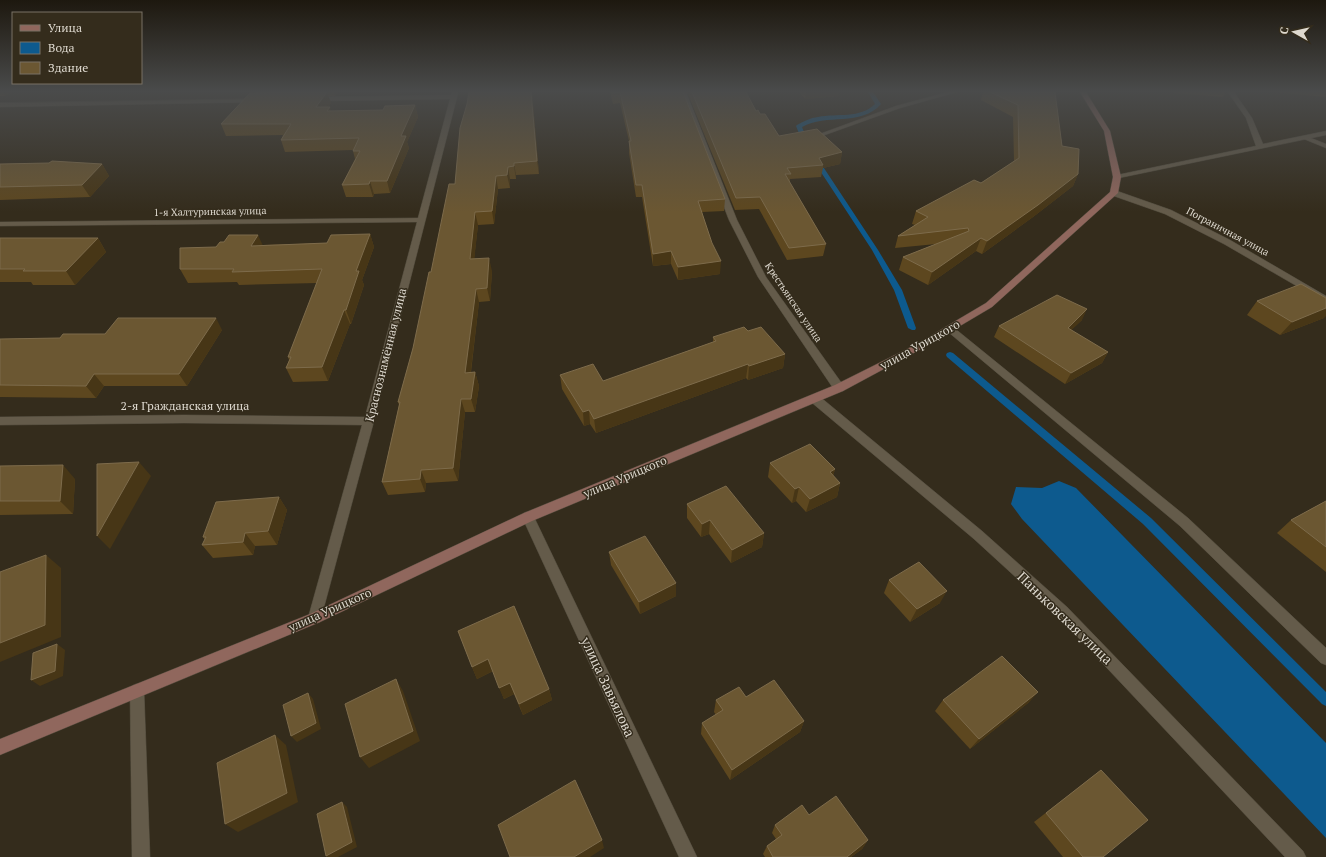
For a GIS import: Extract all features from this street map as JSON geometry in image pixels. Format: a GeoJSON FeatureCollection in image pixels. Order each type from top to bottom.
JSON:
{"type":"FeatureCollection","features":[{"type":"Feature","properties":{"kind":"main road"},"geometry":{"type":"LineString","coordinates":[[1107,132],[1117,177],[1114,194]]}},
{"type":"Feature","properties":{"kind":"main road","name":"улица Урицкого"},"geometry":{"type":"LineString","coordinates":[[0,747],[315,618],[528,517],[839,388],[950,329],[989,305],[1114,194]]}},
{"type":"Feature","properties":{"kind":"street","name":"Краснознамённая улица"},"geometry":{"type":"LineString","coordinates":[[315,618],[370,421],[444,132]]}},
{"type":"Feature","properties":{"kind":"street","name":"Крестьянская улица"},"geometry":{"type":"LineString","coordinates":[[699,132],[733,220],[762,277],[839,388]]}},
{"type":"Feature","properties":{"kind":"street"},"geometry":{"type":"LineString","coordinates":[[820,135],[828,132]]}},
{"type":"Feature","properties":{"kind":"street"},"geometry":{"type":"LineString","coordinates":[[1254,132],[1260,146]]}},
{"type":"Feature","properties":{"kind":"street"},"geometry":{"type":"LineString","coordinates":[[1117,177],[1326,133]]}},
{"type":"Feature","properties":{"kind":"street"},"geometry":{"type":"LineString","coordinates":[[1306,138],[1326,146]]}},
{"type":"Feature","properties":{"kind":"street","name":"Пограничная улица"},"geometry":{"type":"LineString","coordinates":[[1114,194],[1168,212],[1227,242],[1326,300]]}},
{"type":"Feature","properties":{"kind":"street","name":"1-я Халтуринская улица"},"geometry":{"type":"LineString","coordinates":[[0,224],[421,220]]}},
{"type":"Feature","properties":{"kind":"street"},"geometry":{"type":"LineString","coordinates":[[950,329],[1184,522],[1326,658]]}},
{"type":"Feature","properties":{"kind":"street","name":"Паньковская улица"},"geometry":{"type":"LineString","coordinates":[[815,399],[978,535],[1062,611],[1297,857]]}},
{"type":"Feature","properties":{"kind":"street","name":"2-я Гражданская улица"},"geometry":{"type":"LineString","coordinates":[[0,421],[124,419],[370,421]]}},
{"type":"Feature","properties":{"kind":"street","name":"улица Завьялова"},"geometry":{"type":"LineString","coordinates":[[528,517],[688,857]]}},
{"type":"Feature","properties":{"kind":"street"},"geometry":{"type":"LineString","coordinates":[[137,691],[141,857]]}},
{"type":"Feature","properties":{"kind":"water"},"geometry":{"type":"Polygon","coordinates":[[[1059,481],[1076,488],[1326,743],[1326,838],[1022,519],[1011,504],[1016,487],[1042,488],[1059,481]]]}},
{"type":"Feature","properties":{"kind":"building"},"geometry":{"type":"Polygon","coordinates":[[[286,132],[403,132],[401,136],[406,136],[387,181],[370,181],[369,184],[342,185],[360,151],[353,151],[359,138],[281,140],[286,132]]]}},
{"type":"Feature","properties":{"kind":"building"},"geometry":{"type":"Polygon","coordinates":[[[460,132],[534,132],[537,161],[514,163],[514,166],[508,167],[507,175],[496,176],[492,211],[475,212],[470,259],[489,258],[487,288],[476,289],[465,373],[475,372],[471,399],[461,399],[453,468],[421,470],[420,479],[382,482],[400,402],[398,402],[413,348],[429,272],[431,272],[449,184],[455,184],[460,132]]]}},
{"type":"Feature","properties":{"kind":"building"},"geometry":{"type":"Polygon","coordinates":[[[629,132],[699,132],[725,199],[698,201],[712,243],[721,261],[678,267],[671,251],[653,254],[642,185],[636,185],[629,141],[631,141],[629,132]]]}},
{"type":"Feature","properties":{"kind":"building"},"geometry":{"type":"Polygon","coordinates":[[[709,132],[776,132],[779,136],[801,132],[820,132],[842,152],[819,158],[823,165],[787,168],[791,174],[785,174],[826,244],[789,248],[760,197],[736,198],[709,132]]]}},
{"type":"Feature","properties":{"kind":"building"},"geometry":{"type":"Polygon","coordinates":[[[1019,132],[1060,132],[1062,146],[1079,149],[1078,174],[1038,205],[987,241],[981,238],[932,272],[903,257],[969,231],[968,228],[898,236],[928,217],[916,211],[974,180],[981,183],[1019,158],[1019,132]]]}},
{"type":"Feature","properties":{"kind":"building"},"geometry":{"type":"Polygon","coordinates":[[[52,161],[102,164],[82,185],[0,187],[0,164],[49,163],[52,161]]]}},
{"type":"Feature","properties":{"kind":"building"},"geometry":{"type":"Polygon","coordinates":[[[370,234],[356,271],[359,271],[346,310],[344,310],[322,367],[286,368],[291,357],[288,357],[322,269],[232,272],[234,269],[180,269],[180,248],[216,247],[220,242],[224,242],[229,235],[258,235],[251,246],[327,243],[331,235],[370,234]]]}},
{"type":"Feature","properties":{"kind":"building"},"geometry":{"type":"Polygon","coordinates":[[[0,238],[98,238],[66,271],[23,271],[25,269],[0,269],[0,238]]]}},
{"type":"Feature","properties":{"kind":"building"},"geometry":{"type":"Polygon","coordinates":[[[1301,284],[1326,298],[1326,308],[1292,322],[1257,301],[1301,284]]]}},
{"type":"Feature","properties":{"kind":"building"},"geometry":{"type":"Polygon","coordinates":[[[1057,295],[1087,309],[1068,328],[1108,352],[1071,373],[999,326],[1057,295]]]}},
{"type":"Feature","properties":{"kind":"building"},"geometry":{"type":"Polygon","coordinates":[[[118,318],[216,318],[179,374],[94,374],[86,386],[0,385],[0,339],[60,338],[63,334],[105,334],[118,318]]]}},
{"type":"Feature","properties":{"kind":"building"},"geometry":{"type":"Polygon","coordinates":[[[744,327],[748,331],[761,327],[785,354],[749,366],[748,364],[594,419],[589,410],[583,412],[560,375],[593,364],[603,381],[716,341],[713,337],[744,327]]]}},
{"type":"Feature","properties":{"kind":"building"},"geometry":{"type":"Polygon","coordinates":[[[810,444],[835,469],[830,472],[840,483],[810,499],[799,487],[795,489],[770,463],[810,444]]]}},
{"type":"Feature","properties":{"kind":"building"},"geometry":{"type":"Polygon","coordinates":[[[139,462],[97,536],[97,464],[139,462]]]}},
{"type":"Feature","properties":{"kind":"building"},"geometry":{"type":"Polygon","coordinates":[[[63,465],[60,501],[0,501],[0,466],[63,465]]]}},
{"type":"Feature","properties":{"kind":"building"},"geometry":{"type":"Polygon","coordinates":[[[726,486],[764,533],[732,550],[710,520],[702,524],[687,504],[726,486]]]}},
{"type":"Feature","properties":{"kind":"building"},"geometry":{"type":"Polygon","coordinates":[[[279,497],[268,531],[245,533],[243,542],[202,545],[206,537],[203,537],[216,502],[279,497]]]}},
{"type":"Feature","properties":{"kind":"building"},"geometry":{"type":"Polygon","coordinates":[[[1326,501],[1326,547],[1291,520],[1326,501]]]}},
{"type":"Feature","properties":{"kind":"building"},"geometry":{"type":"Polygon","coordinates":[[[645,536],[676,583],[639,602],[609,552],[645,536]]]}},
{"type":"Feature","properties":{"kind":"building"},"geometry":{"type":"Polygon","coordinates":[[[46,555],[45,625],[0,643],[0,572],[46,555]]]}},
{"type":"Feature","properties":{"kind":"building"},"geometry":{"type":"Polygon","coordinates":[[[919,562],[947,591],[917,609],[889,580],[919,562]]]}},
{"type":"Feature","properties":{"kind":"building"},"geometry":{"type":"Polygon","coordinates":[[[514,606],[549,689],[519,704],[510,683],[499,688],[488,659],[472,667],[458,631],[514,606]]]}},
{"type":"Feature","properties":{"kind":"building"},"geometry":{"type":"Polygon","coordinates":[[[57,644],[55,671],[31,680],[33,653],[57,644]]]}},
{"type":"Feature","properties":{"kind":"building"},"geometry":{"type":"Polygon","coordinates":[[[1002,656],[1038,692],[979,739],[943,700],[1002,656]]]}},
{"type":"Feature","properties":{"kind":"building"},"geometry":{"type":"Polygon","coordinates":[[[396,679],[413,731],[360,757],[345,704],[396,679]]]}},
{"type":"Feature","properties":{"kind":"building"},"geometry":{"type":"Polygon","coordinates":[[[774,680],[804,721],[732,770],[702,723],[723,710],[716,700],[739,687],[746,697],[774,680]]]}},
{"type":"Feature","properties":{"kind":"building"},"geometry":{"type":"Polygon","coordinates":[[[308,693],[316,723],[291,736],[283,705],[308,693]]]}},
{"type":"Feature","properties":{"kind":"building"},"geometry":{"type":"Polygon","coordinates":[[[275,735],[287,793],[225,824],[217,763],[275,735]]]}},
{"type":"Feature","properties":{"kind":"building"},"geometry":{"type":"Polygon","coordinates":[[[1101,770],[1148,820],[1103,857],[1083,857],[1046,813],[1101,770]]]}},
{"type":"Feature","properties":{"kind":"building"},"geometry":{"type":"Polygon","coordinates":[[[575,780],[602,840],[574,857],[510,857],[498,825],[575,780]]]}},
{"type":"Feature","properties":{"kind":"building"},"geometry":{"type":"Polygon","coordinates":[[[836,796],[868,840],[847,857],[773,857],[767,846],[782,835],[775,825],[802,805],[809,815],[836,796]]]}},
{"type":"Feature","properties":{"kind":"building"},"geometry":{"type":"Polygon","coordinates":[[[342,802],[352,842],[326,856],[317,814],[342,802]]]}},
{"type":"Feature","properties":{"kind":"waterway"},"geometry":{"type":"LineString","coordinates":[[801,132],[805,142]]}},
{"type":"Feature","properties":{"kind":"waterway"},"geometry":{"type":"LineString","coordinates":[[816,160],[875,250],[898,290],[912,328]]}},
{"type":"Feature","properties":{"kind":"waterway"},"geometry":{"type":"LineString","coordinates":[[950,355],[1147,521],[1326,700]]}}]}
